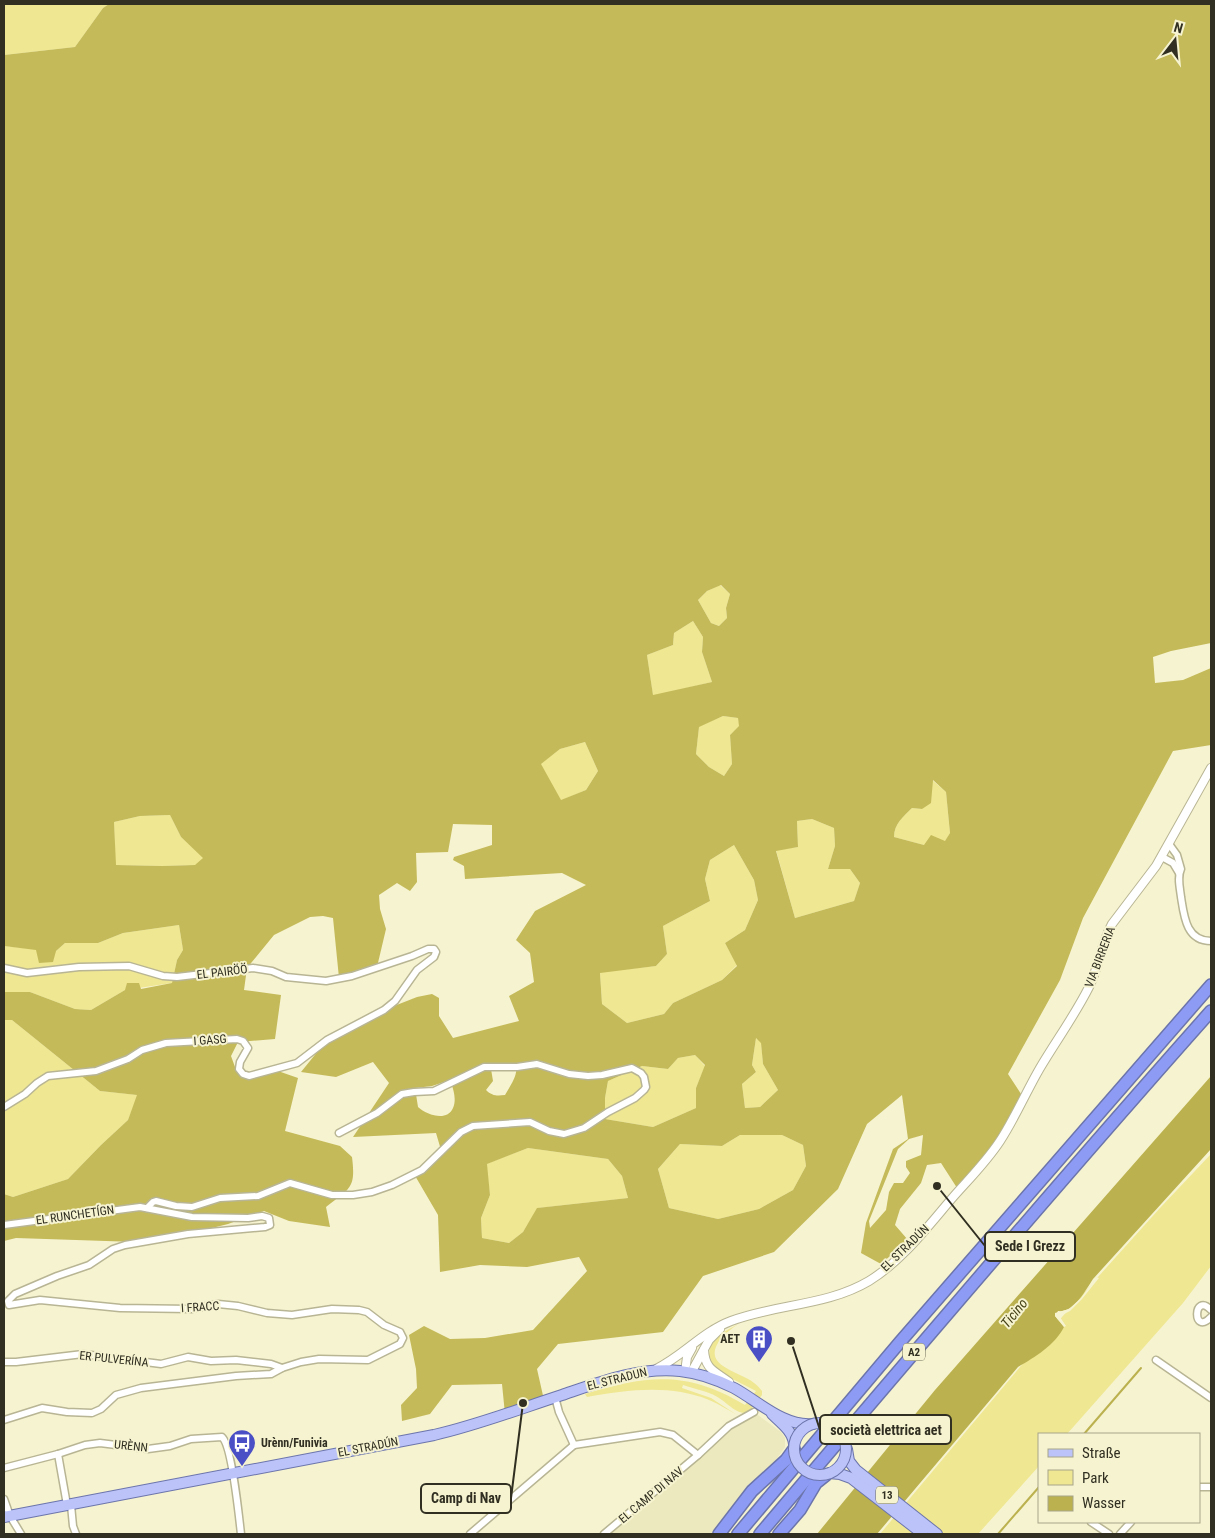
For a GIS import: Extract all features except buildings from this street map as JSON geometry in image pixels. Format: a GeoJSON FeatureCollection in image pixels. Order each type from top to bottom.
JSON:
{"type":"FeatureCollection","features":[{"type":"Feature","properties":{"kind":"highway","name":"A2"},"geometry":{"type":"LineString","coordinates":[[738,1534],[907,1335],[1211,985]]}},
{"type":"Feature","properties":{"kind":"highway","name":"A2"},"geometry":{"type":"LineString","coordinates":[[760,1534],[1104,1131],[1211,1011]]}},
{"type":"Feature","properties":{"kind":"highway"},"geometry":{"type":"LineString","coordinates":[[722,1531],[752,1491],[786,1460],[794,1447]]}},
{"type":"Feature","properties":{"kind":"highway"},"geometry":{"type":"LineString","coordinates":[[779,1534],[800,1510],[816,1484],[828,1474]]}},
{"type":"Feature","properties":{"kind":"main road","name":"EL STRADUN"},"geometry":{"type":"LineString","coordinates":[[581,1388],[618,1376],[654,1370],[688,1372]]}},
{"type":"Feature","properties":{"kind":"main road"},"geometry":{"type":"LineString","coordinates":[[688,1372],[724,1383],[768,1409],[799,1424],[821,1422],[836,1428],[845,1441],[846,1449],[842,1464],[828,1474],[810,1473],[804,1469],[798,1464],[794,1439],[768,1409]]}},
{"type":"Feature","properties":{"kind":"main road","name":"EL STRADÚN"},"geometry":{"type":"LineString","coordinates":[[7,1517],[444,1433],[471,1426],[581,1388]]}},
{"type":"Feature","properties":{"kind":"main road"},"geometry":{"type":"LineString","coordinates":[[794,1447],[801,1431],[813,1424]]}},
{"type":"Feature","properties":{"kind":"main road","name":"13"},"geometry":{"type":"LineString","coordinates":[[846,1449],[850,1464],[860,1474],[937,1534]]}},
{"type":"Feature","properties":{"kind":"main road","name":"13"},"geometry":{"type":"LineString","coordinates":[[828,1474],[840,1474],[851,1478],[923,1534]]}},
{"type":"Feature","properties":{"kind":"street","name":"VIA BIRRERIA"},"geometry":{"type":"LineString","coordinates":[[1010,1124],[1032,1081],[1088,989],[1112,924],[1141,888],[1162,857],[1211,768]]}},
{"type":"Feature","properties":{"kind":"street"},"geometry":{"type":"LineString","coordinates":[[1169,844],[1177,855],[1181,869],[1179,873]]}},
{"type":"Feature","properties":{"kind":"street"},"geometry":{"type":"LineString","coordinates":[[1162,857],[1173,863],[1179,873],[1186,925],[1195,936],[1202,940],[1211,941]]}},
{"type":"Feature","properties":{"kind":"street","name":"EL PAIRÖÖ"},"geometry":{"type":"LineString","coordinates":[[4,968],[27,973],[79,967],[129,966],[163,976],[177,977],[253,968],[272,971],[286,977],[326,981],[352,976],[428,949],[433,948],[435,950]]}},
{"type":"Feature","properties":{"kind":"street","name":"I GASG"},"geometry":{"type":"LineString","coordinates":[[4,1107],[48,1076],[92,1072],[128,1059],[142,1050],[166,1043],[199,1042],[228,1038],[243,1040],[248,1048],[240,1062],[239,1069],[243,1074],[250,1076],[292,1065],[327,1040],[390,1006],[420,967],[434,957],[435,950]]}},
{"type":"Feature","properties":{"kind":"street"},"geometry":{"type":"LineString","coordinates":[[147,1208],[156,1201],[176,1206],[192,1207],[220,1198],[258,1196],[290,1183],[332,1195],[363,1194],[392,1185],[422,1170],[441,1150],[469,1127],[530,1122],[556,1133],[575,1132],[592,1125],[608,1112],[635,1098],[644,1090],[645,1082],[642,1074],[632,1068],[602,1075],[588,1076],[569,1074],[537,1064],[512,1068],[484,1067],[434,1091],[402,1094],[377,1114],[339,1133]]}},
{"type":"Feature","properties":{"kind":"street","name":"EL STRADÚN"},"geometry":{"type":"LineString","coordinates":[[732,1320],[760,1312],[832,1297],[861,1285],[879,1274],[912,1244],[953,1198],[999,1144],[1010,1124]]}},
{"type":"Feature","properties":{"kind":"street","name":"EL RUNCHETÍGN"},"geometry":{"type":"LineString","coordinates":[[4,1225],[140,1207],[147,1208]]}},
{"type":"Feature","properties":{"kind":"street","name":"I FRACC"},"geometry":{"type":"LineString","coordinates":[[6,1306],[15,1294],[89,1265],[113,1249],[125,1245],[188,1234],[263,1228],[271,1223],[270,1218],[266,1216],[248,1218],[192,1216],[147,1208]]}},
{"type":"Feature","properties":{"kind":"street","name":"I FRACC"},"geometry":{"type":"LineString","coordinates":[[4,1420],[42,1408],[72,1413],[92,1413],[101,1409],[116,1395],[141,1388],[236,1376],[271,1374],[301,1362],[319,1359],[371,1359],[400,1344],[403,1340],[400,1332],[390,1328],[367,1312],[359,1310],[332,1309],[292,1315],[275,1314],[218,1304],[191,1309],[120,1308],[40,1300],[6,1306]]}},
{"type":"Feature","properties":{"kind":"street"},"geometry":{"type":"LineString","coordinates":[[1211,1310],[1208,1307],[1202,1306],[1196,1314],[1202,1321],[1207,1321],[1211,1318]]}},
{"type":"Feature","properties":{"kind":"street"},"geometry":{"type":"LineString","coordinates":[[688,1372],[712,1336],[732,1320]]}},
{"type":"Feature","properties":{"kind":"street","name":"EL STRADUN"},"geometry":{"type":"LineString","coordinates":[[654,1370],[677,1358],[712,1330],[732,1320]]}},
{"type":"Feature","properties":{"kind":"street","name":"EL STRADUN"},"geometry":{"type":"LineString","coordinates":[[688,1372],[688,1354],[698,1340]]}},
{"type":"Feature","properties":{"kind":"street"},"geometry":{"type":"LineString","coordinates":[[704,1349],[705,1360],[713,1372],[747,1396]]}},
{"type":"Feature","properties":{"kind":"street","name":"ER PULVERÍNA"},"geometry":{"type":"LineString","coordinates":[[4,1362],[83,1354],[161,1364],[188,1357],[211,1361],[236,1360],[270,1364],[282,1368]]}},
{"type":"Feature","properties":{"kind":"street"},"geometry":{"type":"LineString","coordinates":[[1156,1360],[1211,1398]]}},
{"type":"Feature","properties":{"kind":"street"},"geometry":{"type":"LineString","coordinates":[[554,1397],[574,1445]]}},
{"type":"Feature","properties":{"kind":"street","name":"EL CAMP DI NAV"},"geometry":{"type":"LineString","coordinates":[[604,1534],[698,1455],[729,1426],[754,1412]]}},
{"type":"Feature","properties":{"kind":"street"},"geometry":{"type":"LineString","coordinates":[[470,1534],[574,1445],[660,1432],[673,1435],[698,1455]]}},
{"type":"Feature","properties":{"kind":"street","name":"URÈNN"},"geometry":{"type":"LineString","coordinates":[[4,1468],[85,1445],[100,1443],[148,1449],[170,1446],[195,1438],[220,1436],[225,1439],[233,1473],[241,1534]]}},
{"type":"Feature","properties":{"kind":"street"},"geometry":{"type":"LineString","coordinates":[[58,1454],[76,1534]]}},
{"type":"Feature","properties":{"kind":"street"},"geometry":{"type":"LineString","coordinates":[[4,1500],[7,1517],[21,1534]]}},
{"type":"Feature","properties":{"kind":"street"},"geometry":{"type":"LineString","coordinates":[[1092,1523],[1109,1534]]}},
{"type":"Feature","properties":{"kind":"street"},"geometry":{"type":"LineString","coordinates":[[1120,1534],[1130,1523]]}},
{"type":"Feature","properties":{"kind":"shaded area"},"geometry":{"type":"Polygon","coordinates":[[[109,4],[1211,4],[1211,643],[1171,651],[1153,657],[1155,683],[1183,680],[1211,668],[1211,745],[1173,751],[1083,918],[1060,980],[1008,1074],[1023,1097],[1003,1136],[959,1191],[941,1163],[927,1165],[921,1183],[900,1209],[895,1225],[908,1240],[881,1264],[861,1253],[866,1223],[893,1149],[908,1139],[902,1095],[867,1124],[838,1189],[774,1252],[703,1276],[663,1332],[558,1344],[537,1369],[544,1400],[505,1414],[502,1384],[452,1385],[430,1414],[402,1421],[401,1405],[417,1388],[416,1369],[409,1335],[424,1326],[450,1339],[485,1338],[533,1330],[587,1271],[579,1257],[527,1267],[480,1265],[440,1272],[438,1215],[414,1174],[441,1150],[436,1133],[353,1137],[389,1083],[373,1062],[336,1077],[301,1072],[327,1040],[384,1010],[417,997],[432,994],[439,998],[439,1016],[453,1038],[519,1021],[509,996],[534,982],[530,953],[516,940],[535,911],[586,885],[562,873],[465,879],[464,866],[453,860],[454,857],[492,845],[492,825],[453,824],[448,852],[416,853],[417,882],[410,891],[397,883],[379,895],[380,909],[386,929],[377,967],[339,978],[333,918],[323,916],[310,917],[274,935],[247,968],[244,990],[281,995],[275,1039],[238,1042],[231,1056],[235,1067],[243,1074],[275,1070],[298,1078],[285,1131],[340,1146],[352,1157],[353,1176],[350,1187],[326,1207],[330,1227],[289,1221],[264,1211],[228,1224],[188,1234],[136,1242],[16,1238],[4,1241],[4,1194],[13,1197],[68,1179],[128,1120],[137,1095],[100,1091],[12,1020],[4,1020],[4,992],[30,992],[75,1009],[91,1010],[125,990],[127,983],[139,983],[141,989],[172,983],[177,960],[183,950],[179,925],[123,933],[98,943],[65,943],[56,951],[53,962],[39,963],[36,950],[4,946],[4,55],[75,47],[103,8],[109,4]],[[721,585],[707,591],[698,600],[711,623],[719,626],[727,618],[726,608],[730,594],[721,585]],[[693,621],[674,633],[673,645],[647,655],[653,695],[712,682],[702,652],[703,637],[693,621]],[[723,716],[699,727],[696,754],[709,767],[724,776],[732,764],[730,735],[739,726],[738,718],[723,716]],[[585,742],[560,749],[541,764],[561,800],[586,790],[598,771],[585,742]],[[933,780],[931,803],[922,809],[912,808],[897,824],[894,837],[924,845],[931,835],[945,841],[950,833],[946,792],[933,780]],[[170,815],[140,816],[114,822],[116,865],[195,865],[203,858],[181,837],[170,815]],[[812,819],[797,821],[798,847],[776,851],[795,918],[854,901],[860,883],[850,869],[828,869],[835,846],[834,828],[812,819]],[[734,845],[710,860],[705,879],[710,901],[663,926],[667,954],[656,966],[600,973],[602,1004],[627,1023],[664,1014],[673,1003],[722,980],[737,966],[725,943],[745,930],[758,900],[754,880],[734,845]],[[756,1038],[752,1065],[756,1072],[742,1084],[745,1108],[760,1107],[778,1090],[763,1064],[761,1043],[756,1038]],[[695,1055],[678,1058],[668,1069],[642,1066],[608,1081],[605,1098],[605,1119],[653,1127],[696,1108],[696,1088],[705,1065],[695,1055]],[[490,1063],[493,1081],[486,1090],[490,1093],[505,1095],[515,1076],[516,1064],[490,1063]],[[450,1080],[432,1086],[415,1088],[418,1107],[431,1115],[437,1116],[446,1115],[450,1112],[455,1101],[450,1080]],[[740,1135],[722,1146],[680,1144],[658,1169],[669,1208],[718,1219],[759,1209],[793,1190],[806,1166],[803,1145],[782,1135],[740,1135]],[[923,1135],[909,1139],[898,1149],[869,1221],[870,1228],[886,1210],[889,1192],[894,1183],[903,1183],[910,1173],[906,1167],[906,1161],[921,1155],[923,1135]],[[528,1148],[487,1164],[490,1195],[481,1218],[482,1238],[509,1243],[523,1232],[537,1208],[628,1198],[622,1176],[608,1159],[528,1148]]]}},
{"type":"Feature","properties":{"kind":"shaded area"},"geometry":{"type":"Polygon","coordinates":[[[754,1412],[781,1432],[785,1438],[785,1447],[776,1460],[748,1489],[713,1534],[604,1534],[715,1439],[754,1412]]]}},
{"type":"Feature","properties":{"kind":"green space"},"geometry":{"type":"Polygon","coordinates":[[[4,4],[109,4],[103,8],[75,47],[4,55],[4,4]]]}},
{"type":"Feature","properties":{"kind":"green space"},"geometry":{"type":"Polygon","coordinates":[[[720,585],[730,594],[726,608],[727,618],[719,626],[711,623],[698,600],[707,591],[720,585]]]}},
{"type":"Feature","properties":{"kind":"green space"},"geometry":{"type":"Polygon","coordinates":[[[693,621],[703,637],[702,652],[712,682],[653,696],[647,655],[673,645],[674,633],[693,621]]]}},
{"type":"Feature","properties":{"kind":"green space"},"geometry":{"type":"Polygon","coordinates":[[[723,716],[738,718],[740,726],[730,735],[732,764],[724,776],[709,767],[696,754],[699,726],[723,716]]]}},
{"type":"Feature","properties":{"kind":"green space"},"geometry":{"type":"Polygon","coordinates":[[[585,742],[598,771],[586,790],[560,801],[540,764],[560,749],[585,742]]]}},
{"type":"Feature","properties":{"kind":"green space"},"geometry":{"type":"Polygon","coordinates":[[[932,780],[946,792],[950,833],[945,842],[924,845],[894,837],[897,824],[905,814],[912,808],[922,809],[932,780]]]}},
{"type":"Feature","properties":{"kind":"green space"},"geometry":{"type":"Polygon","coordinates":[[[170,815],[181,837],[204,858],[196,865],[115,865],[114,822],[140,816],[170,815]]]}},
{"type":"Feature","properties":{"kind":"green space"},"geometry":{"type":"Polygon","coordinates":[[[812,819],[834,828],[835,846],[828,869],[850,869],[860,883],[854,901],[795,918],[776,850],[798,847],[797,821],[812,819]]]}},
{"type":"Feature","properties":{"kind":"green space"},"geometry":{"type":"Polygon","coordinates":[[[734,845],[754,880],[758,900],[745,930],[725,943],[737,965],[722,980],[673,1003],[664,1014],[627,1023],[602,1004],[600,972],[656,966],[667,954],[663,926],[710,901],[705,879],[710,860],[734,845]]]}},
{"type":"Feature","properties":{"kind":"green space"},"geometry":{"type":"Polygon","coordinates":[[[179,925],[183,950],[177,960],[172,983],[125,990],[91,1010],[75,1009],[30,992],[4,992],[4,946],[56,951],[65,943],[98,943],[123,933],[179,925]]]}},
{"type":"Feature","properties":{"kind":"green space"},"geometry":{"type":"Polygon","coordinates":[[[4,1020],[12,1020],[100,1091],[138,1095],[128,1120],[68,1179],[13,1197],[4,1194],[4,1020]]]}},
{"type":"Feature","properties":{"kind":"green space"},"geometry":{"type":"Polygon","coordinates":[[[756,1038],[761,1042],[763,1064],[778,1090],[760,1107],[745,1108],[742,1084],[756,1072],[752,1065],[756,1038]]]}},
{"type":"Feature","properties":{"kind":"green space"},"geometry":{"type":"Polygon","coordinates":[[[695,1055],[705,1066],[696,1088],[696,1108],[653,1127],[605,1119],[605,1098],[608,1081],[642,1066],[668,1069],[678,1058],[695,1055]]]}},
{"type":"Feature","properties":{"kind":"green space"},"geometry":{"type":"Polygon","coordinates":[[[740,1135],[782,1135],[803,1145],[806,1166],[793,1190],[759,1209],[718,1219],[669,1208],[658,1169],[680,1144],[722,1146],[740,1135]]]}},
{"type":"Feature","properties":{"kind":"green space"},"geometry":{"type":"Polygon","coordinates":[[[528,1148],[608,1159],[622,1176],[628,1198],[538,1208],[523,1232],[509,1243],[482,1238],[481,1218],[490,1195],[486,1164],[528,1148]]]}},
{"type":"Feature","properties":{"kind":"green space"},"geometry":{"type":"Polygon","coordinates":[[[1211,1154],[1211,1266],[1183,1303],[1068,1433],[1038,1433],[1038,1467],[978,1534],[880,1534],[1062,1317],[1211,1154]]]}},
{"type":"Feature","properties":{"kind":"green space"},"geometry":{"type":"Polygon","coordinates":[[[742,1322],[724,1335],[716,1347],[715,1354],[717,1360],[723,1366],[754,1382],[762,1391],[762,1395],[746,1413],[736,1410],[718,1397],[683,1385],[682,1388],[711,1398],[737,1415],[709,1400],[679,1392],[648,1390],[617,1392],[587,1397],[585,1394],[628,1383],[666,1379],[704,1386],[745,1405],[756,1391],[717,1371],[710,1362],[709,1356],[710,1346],[718,1335],[742,1322]]]}},
{"type":"Feature","properties":{"kind":"water","name":"Ticino"},"geometry":{"type":"Polygon","coordinates":[[[1211,1076],[1211,1149],[1093,1279],[1074,1305],[1064,1311],[1058,1311],[1055,1316],[1064,1327],[1050,1345],[1018,1367],[877,1534],[817,1534],[935,1390],[1211,1076]]]}},
{"type":"Feature","properties":{"kind":"pier"},"geometry":{"type":"Polygon","coordinates":[[[1096,1277],[1099,1278],[1070,1311],[1058,1314],[1066,1326],[1064,1327],[1055,1316],[1055,1313],[1069,1309],[1081,1298],[1096,1277]]]}},
{"type":"Feature","properties":{"kind":"waterway"},"geometry":{"type":"LineString","coordinates":[[1085,1433],[1141,1368]]}},
{"type":"Feature","properties":{"kind":"waterway"},"geometry":{"type":"LineString","coordinates":[[998,1534],[1038,1488]]}},
{"type":"Feature","properties":{"kind":"place","name":"Sede I Grezz"},"geometry":{"type":"Point","coordinates":[937,1186]}},
{"type":"Feature","properties":{"kind":"place","name":"società elettrica aet"},"geometry":{"type":"Point","coordinates":[791,1341]}},
{"type":"Feature","properties":{"kind":"place","name":"AET"},"geometry":{"type":"Point","coordinates":[759,1363]}},
{"type":"Feature","properties":{"kind":"place","name":"Camp di Nav"},"geometry":{"type":"Point","coordinates":[523,1403]}},
{"type":"Feature","properties":{"kind":"place","name":"Urènn/Funivia"},"geometry":{"type":"Point","coordinates":[242,1467]}}]}
